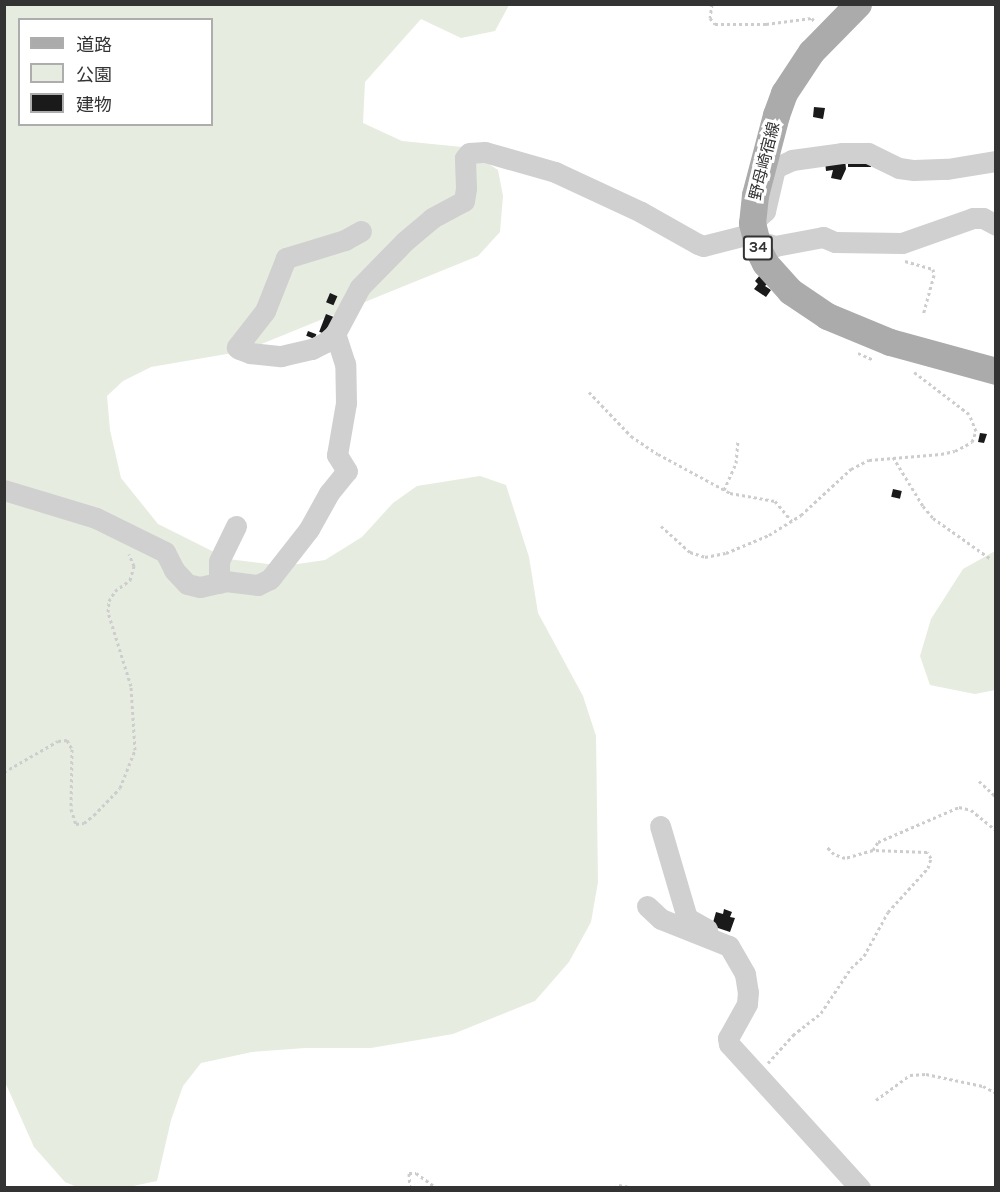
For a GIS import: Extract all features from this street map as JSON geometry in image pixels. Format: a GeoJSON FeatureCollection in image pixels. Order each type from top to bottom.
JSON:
{"type":"FeatureCollection","features":[{"type":"Feature","properties":{"kind":"main road","name":"野母崎宿線"},"geometry":{"type":"LineString","coordinates":[[754,232],[755,195],[784,93],[812,52],[858,4]]}},
{"type":"Feature","properties":{"kind":"main road","name":"34"},"geometry":{"type":"LineString","coordinates":[[754,232],[765,264],[775,276],[790,291],[827,316],[890,342],[996,371]]}},
{"type":"Feature","properties":{"kind":"street"},"geometry":{"type":"LineString","coordinates":[[361,231],[334,244],[286,258],[265,311],[237,347],[250,353],[286,355],[312,349],[335,334],[350,302],[375,272],[432,218],[464,201],[465,158],[469,153],[485,152],[555,172],[642,212],[703,246],[754,232],[765,211],[775,168],[792,160],[842,153],[868,153],[899,168],[914,170],[948,169],[996,161]]}},
{"type":"Feature","properties":{"kind":"street"},"geometry":{"type":"LineString","coordinates":[[754,232],[775,246],[823,237],[834,242],[902,243],[974,218],[983,218],[996,225]]}},
{"type":"Feature","properties":{"kind":"street"},"geometry":{"type":"LineString","coordinates":[[4,490],[96,518],[165,552],[174,570],[187,584],[200,586],[219,582],[258,585],[270,579],[309,529],[329,493],[347,471],[337,455],[346,403],[345,364],[335,334]]}},
{"type":"Feature","properties":{"kind":"street"},"geometry":{"type":"LineString","coordinates":[[219,582],[219,561],[236,526]]}},
{"type":"Feature","properties":{"kind":"street"},"geometry":{"type":"LineString","coordinates":[[660,826],[687,918],[722,937],[745,974],[747,1004],[728,1038],[729,1044],[860,1188]]}},
{"type":"Feature","properties":{"kind":"street"},"geometry":{"type":"LineString","coordinates":[[646,906],[661,919],[729,946]]}},
{"type":"Feature","properties":{"kind":"path"},"geometry":{"type":"LineString","coordinates":[[712,4],[710,18],[715,24],[766,24],[812,18],[816,27],[812,52]]}},
{"type":"Feature","properties":{"kind":"path"},"geometry":{"type":"LineString","coordinates":[[903,261],[933,270],[934,275],[923,315]]}},
{"type":"Feature","properties":{"kind":"path"},"geometry":{"type":"LineString","coordinates":[[851,349],[865,358],[879,362]]}},
{"type":"Feature","properties":{"kind":"path"},"geometry":{"type":"LineString","coordinates":[[661,526],[690,552],[705,557],[726,553],[769,535],[829,491],[851,469],[869,460],[955,451],[972,442],[975,436],[975,423],[969,414],[909,370]]}},
{"type":"Feature","properties":{"kind":"path"},"geometry":{"type":"LineString","coordinates":[[589,392],[631,436],[658,454],[724,490],[775,501],[792,520]]}},
{"type":"Feature","properties":{"kind":"path"},"geometry":{"type":"LineString","coordinates":[[724,490],[736,463],[738,441]]}},
{"type":"Feature","properties":{"kind":"path"},"geometry":{"type":"LineString","coordinates":[[893,457],[933,518],[991,559]]}},
{"type":"Feature","properties":{"kind":"path"},"geometry":{"type":"LineString","coordinates":[[4,772],[58,741],[68,740],[72,749],[72,809],[76,824],[84,823],[94,815],[120,788],[135,750],[131,697],[108,612],[109,601],[116,591],[130,580],[134,566],[126,544],[126,532]]}},
{"type":"Feature","properties":{"kind":"path"},"geometry":{"type":"LineString","coordinates":[[980,781],[996,797]]}},
{"type":"Feature","properties":{"kind":"path"},"geometry":{"type":"LineString","coordinates":[[873,850],[878,842],[959,807],[971,810],[996,830]]}},
{"type":"Feature","properties":{"kind":"path"},"geometry":{"type":"LineString","coordinates":[[757,1076],[794,1035],[821,1013],[851,968],[864,956],[888,912],[928,868],[931,858],[927,852],[873,850],[845,858],[834,854],[827,847]]}},
{"type":"Feature","properties":{"kind":"path"},"geometry":{"type":"LineString","coordinates":[[876,1100],[910,1075],[926,1074],[983,1086],[996,1093]]}},
{"type":"Feature","properties":{"kind":"path"},"geometry":{"type":"LineString","coordinates":[[410,1188],[409,1173],[416,1173],[437,1188]]}},
{"type":"Feature","properties":{"kind":"path"},"geometry":{"type":"LineString","coordinates":[[614,1188],[619,1185],[635,1188]]}},
{"type":"Feature","properties":{"kind":"green space"},"geometry":{"type":"Polygon","coordinates":[[[4,5],[509,5],[495,31],[461,38],[421,19],[365,82],[363,123],[402,141],[462,147],[498,170],[503,196],[500,232],[478,256],[244,351],[151,367],[123,381],[107,396],[110,430],[121,478],[158,524],[228,559],[284,566],[325,560],[362,537],[393,503],[417,486],[480,476],[506,485],[529,557],[538,613],[583,696],[596,736],[598,882],[591,922],[569,962],[535,1001],[453,1034],[371,1048],[305,1048],[252,1052],[201,1063],[183,1086],[171,1120],[157,1181],[128,1187],[77,1187],[65,1182],[34,1147],[5,1082],[4,5]]]}},
{"type":"Feature","properties":{"kind":"green space"},"geometry":{"type":"Polygon","coordinates":[[[995,551],[995,690],[975,694],[930,685],[920,656],[931,619],[963,569],[995,551]]]}},
{"type":"Feature","properties":{"kind":"building"},"geometry":{"type":"Polygon","coordinates":[[[814,107],[825,108],[823,119],[813,117],[814,107]]]}},
{"type":"Feature","properties":{"kind":"building"},"geometry":{"type":"Polygon","coordinates":[[[848,158],[871,158],[871,167],[848,167],[848,158]]]}},
{"type":"Feature","properties":{"kind":"building"},"geometry":{"type":"Polygon","coordinates":[[[845,159],[846,169],[841,180],[831,178],[833,170],[826,171],[825,161],[845,159]]]}},
{"type":"Feature","properties":{"kind":"building"},"geometry":{"type":"Polygon","coordinates":[[[761,274],[770,281],[765,286],[771,290],[766,297],[754,289],[758,284],[755,281],[761,274]]]}},
{"type":"Feature","properties":{"kind":"building"},"geometry":{"type":"Polygon","coordinates":[[[330,293],[337,296],[333,305],[326,302],[330,293]]]}},
{"type":"Feature","properties":{"kind":"building"},"geometry":{"type":"Polygon","coordinates":[[[326,314],[334,317],[328,335],[319,332],[326,314]]]}},
{"type":"Feature","properties":{"kind":"building"},"geometry":{"type":"Polygon","coordinates":[[[308,331],[316,334],[315,339],[306,336],[308,331]]]}},
{"type":"Feature","properties":{"kind":"building"},"geometry":{"type":"Polygon","coordinates":[[[980,433],[987,434],[984,443],[978,442],[980,433]]]}},
{"type":"Feature","properties":{"kind":"building"},"geometry":{"type":"Polygon","coordinates":[[[893,489],[902,491],[900,499],[891,497],[893,489]]]}},
{"type":"Feature","properties":{"kind":"building"},"geometry":{"type":"Polygon","coordinates":[[[724,909],[732,912],[730,917],[735,918],[730,932],[712,926],[716,912],[723,914],[724,909]]]}}]}
